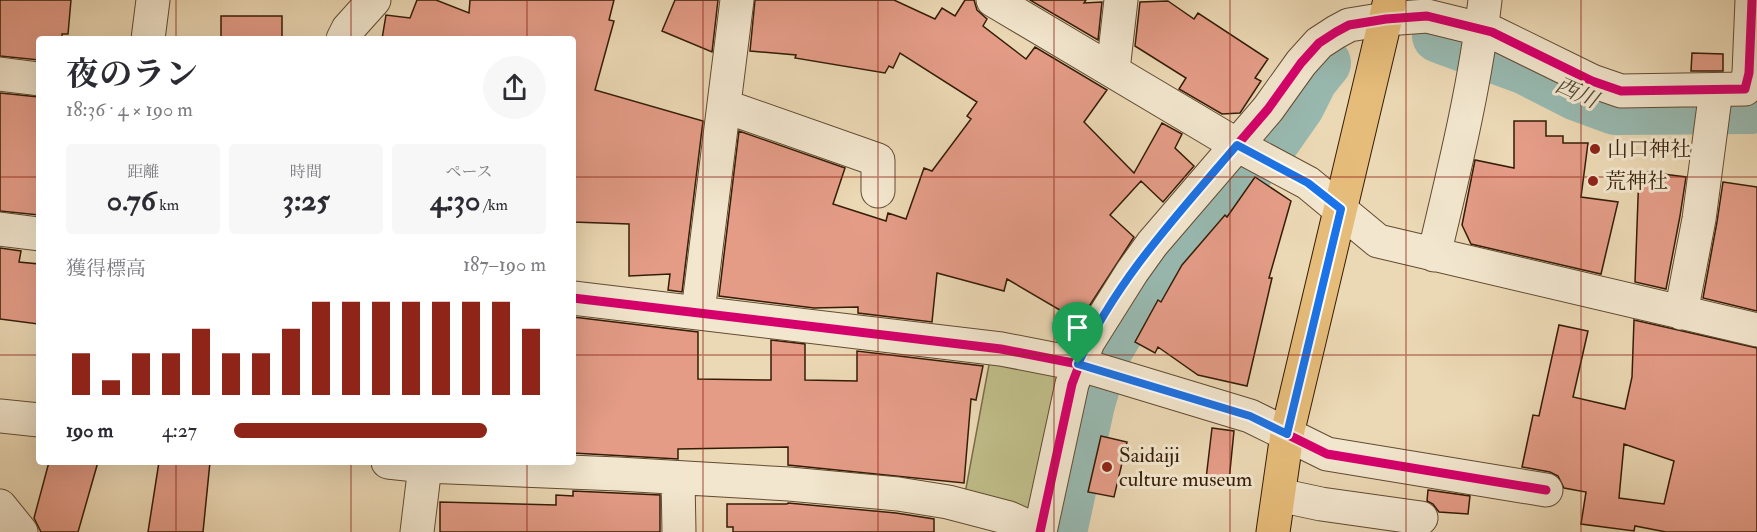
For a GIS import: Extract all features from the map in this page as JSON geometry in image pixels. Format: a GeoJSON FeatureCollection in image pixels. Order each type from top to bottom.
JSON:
{"type":"FeatureCollection","features":[{"type":"Feature","properties":{"kind":"main road"},"geometry":{"type":"LineString","coordinates":[[1274,532],[1287,434],[1388,9]]}},
{"type":"Feature","properties":{"kind":"street"},"geometry":{"type":"LineString","coordinates":[[148,36],[153,0]]}},
{"type":"Feature","properties":{"kind":"street"},"geometry":{"type":"LineString","coordinates":[[344,36],[374,0]]}},
{"type":"Feature","properties":{"kind":"street"},"geometry":{"type":"LineString","coordinates":[[698,312],[737,0]]}},
{"type":"Feature","properties":{"kind":"street"},"geometry":{"type":"LineString","coordinates":[[993,0],[1237,145],[1308,183],[1378,241],[1757,330]]}},
{"type":"Feature","properties":{"kind":"street"},"geometry":{"type":"LineString","coordinates":[[1113,70],[1121,0]]}},
{"type":"Feature","properties":{"kind":"street"},"geometry":{"type":"LineString","coordinates":[[1681,313],[1699,219],[1733,97],[1749,73],[1752,0]]}},
{"type":"Feature","properties":{"kind":"street"},"geometry":{"type":"LineString","coordinates":[[445,465],[789,484],[898,494],[948,502],[1010,518],[1040,532],[1072,384],[1088,342],[1152,244],[1237,145],[1283,89],[1300,63],[1319,43],[1349,25],[1388,9],[1428,16],[1480,31],[1592,81],[1621,91],[1733,97]]}},
{"type":"Feature","properties":{"kind":"street"},"geometry":{"type":"LineString","coordinates":[[1434,255],[1457,155],[1480,31]]}},
{"type":"Feature","properties":{"kind":"street"},"geometry":{"type":"LineString","coordinates":[[0,74],[36,79]]}},
{"type":"Feature","properties":{"kind":"street"},"geometry":{"type":"LineString","coordinates":[[724,106],[878,160],[878,191]]}},
{"type":"Feature","properties":{"kind":"street"},"geometry":{"type":"LineString","coordinates":[[0,230],[36,234]]}},
{"type":"Feature","properties":{"kind":"street"},"geometry":{"type":"LineString","coordinates":[[576,298],[1001,349],[1078,364],[1250,416],[1327,454],[1546,490]]}},
{"type":"Feature","properties":{"kind":"street"},"geometry":{"type":"LineString","coordinates":[[0,416],[36,420]]}},
{"type":"Feature","properties":{"kind":"street"},"geometry":{"type":"LineString","coordinates":[[417,532],[427,465]]}},
{"type":"Feature","properties":{"kind":"street"},"geometry":{"type":"LineString","coordinates":[[678,478],[679,532]]}},
{"type":"Feature","properties":{"kind":"street"},"geometry":{"type":"LineString","coordinates":[[1279,495],[1321,504],[1421,518]]}},
{"type":"Feature","properties":{"kind":"street"},"geometry":{"type":"LineString","coordinates":[[0,506],[21,532]]}},
{"type":"Feature","properties":{"kind":"shaded area"},"geometry":{"type":"Polygon","coordinates":[[[990,359],[1065,373],[1033,520],[964,499],[990,359]]]}},
{"type":"Feature","properties":{"kind":"building"},"geometry":{"type":"Polygon","coordinates":[[[0,0],[71,0],[68,34],[36,36],[36,60],[0,56],[0,0]]]}},
{"type":"Feature","properties":{"kind":"building"},"geometry":{"type":"Polygon","coordinates":[[[417,0],[436,0],[469,13],[470,0],[614,0],[609,20],[614,21],[595,90],[703,121],[682,292],[668,290],[670,274],[629,276],[629,224],[576,222],[576,36],[382,36],[386,15],[410,18],[417,0]]]}},
{"type":"Feature","properties":{"kind":"building"},"geometry":{"type":"Polygon","coordinates":[[[675,0],[718,0],[712,52],[662,31],[675,0]]]}},
{"type":"Feature","properties":{"kind":"building"},"geometry":{"type":"Polygon","coordinates":[[[755,0],[894,0],[935,19],[942,8],[955,16],[965,0],[974,0],[977,10],[987,19],[983,26],[1026,59],[1035,47],[1107,90],[1084,122],[1134,173],[1162,123],[1182,134],[1175,148],[1194,166],[1163,202],[1141,181],[1110,215],[1134,237],[1077,325],[1063,316],[1065,313],[1007,279],[1004,291],[937,273],[932,322],[858,313],[858,307],[814,308],[719,296],[739,131],[845,168],[833,204],[886,221],[888,213],[906,219],[924,168],[932,171],[971,119],[967,116],[977,102],[900,53],[893,68],[889,66],[885,73],[795,58],[796,55],[750,51],[755,0]]]}},
{"type":"Feature","properties":{"kind":"building"},"geometry":{"type":"Polygon","coordinates":[[[1030,0],[1102,2],[1098,40],[1030,0]]]}},
{"type":"Feature","properties":{"kind":"building"},"geometry":{"type":"Polygon","coordinates":[[[1168,1],[1194,19],[1198,13],[1268,59],[1255,78],[1261,81],[1240,113],[1222,114],[1179,89],[1186,78],[1135,46],[1140,2],[1168,1]]]}},
{"type":"Feature","properties":{"kind":"building"},"geometry":{"type":"Polygon","coordinates":[[[221,16],[282,16],[282,36],[221,36],[221,16]]]}},
{"type":"Feature","properties":{"kind":"building"},"geometry":{"type":"Polygon","coordinates":[[[1692,53],[1723,54],[1723,71],[1691,71],[1692,53]]]}},
{"type":"Feature","properties":{"kind":"building"},"geometry":{"type":"Polygon","coordinates":[[[0,93],[36,97],[36,215],[0,211],[0,93]]]}},
{"type":"Feature","properties":{"kind":"building"},"geometry":{"type":"Polygon","coordinates":[[[1514,121],[1546,121],[1546,136],[1563,136],[1563,143],[1588,143],[1581,197],[1618,202],[1601,274],[1471,244],[1462,225],[1475,160],[1514,168],[1514,121]]]}},
{"type":"Feature","properties":{"kind":"building"},"geometry":{"type":"Polygon","coordinates":[[[1639,171],[1686,177],[1666,289],[1635,282],[1639,171]]]}},
{"type":"Feature","properties":{"kind":"building"},"geometry":{"type":"Polygon","coordinates":[[[1255,177],[1291,201],[1269,278],[1272,278],[1247,386],[1198,375],[1158,347],[1155,353],[1135,342],[1158,300],[1161,302],[1182,265],[1225,215],[1227,217],[1255,177]]]}},
{"type":"Feature","properties":{"kind":"building"},"geometry":{"type":"Polygon","coordinates":[[[1723,182],[1757,187],[1757,311],[1703,298],[1723,182]]]}},
{"type":"Feature","properties":{"kind":"building"},"geometry":{"type":"Polygon","coordinates":[[[0,248],[21,251],[19,262],[36,264],[36,324],[0,319],[0,248]]]}},
{"type":"Feature","properties":{"kind":"building"},"geometry":{"type":"Polygon","coordinates":[[[576,317],[698,332],[698,379],[771,380],[771,340],[805,344],[805,380],[857,381],[857,351],[983,366],[976,400],[971,399],[964,483],[788,465],[788,447],[678,449],[678,459],[576,453],[576,317]]]}},
{"type":"Feature","properties":{"kind":"building"},"geometry":{"type":"Polygon","coordinates":[[[1634,320],[1757,348],[1757,532],[1666,532],[1635,526],[1634,531],[1581,524],[1586,492],[1564,488],[1558,476],[1550,472],[1522,467],[1533,415],[1539,416],[1559,325],[1588,331],[1573,397],[1625,409],[1632,377],[1634,320]],[[1624,444],[1619,498],[1664,504],[1674,461],[1624,444]]]}},
{"type":"Feature","properties":{"kind":"building"},"geometry":{"type":"Polygon","coordinates":[[[1212,428],[1234,431],[1229,481],[1206,479],[1212,428]]]}},
{"type":"Feature","properties":{"kind":"building","name":"Saidaiji culture museum"},"geometry":{"type":"Polygon","coordinates":[[[1101,436],[1127,442],[1114,497],[1088,492],[1101,436]]]}},
{"type":"Feature","properties":{"kind":"building"},"geometry":{"type":"Polygon","coordinates":[[[48,465],[97,465],[78,532],[41,532],[34,518],[48,465]]]}},
{"type":"Feature","properties":{"kind":"building"},"geometry":{"type":"Polygon","coordinates":[[[159,465],[210,465],[203,532],[148,532],[159,465]]]}},
{"type":"Feature","properties":{"kind":"building"},"geometry":{"type":"Polygon","coordinates":[[[1428,490],[1470,496],[1468,514],[1439,512],[1433,504],[1427,501],[1428,490]]]}},
{"type":"Feature","properties":{"kind":"building"},"geometry":{"type":"Polygon","coordinates":[[[573,491],[660,495],[660,532],[440,532],[440,502],[556,505],[556,495],[573,496],[573,491]]]}},
{"type":"Feature","properties":{"kind":"building"},"geometry":{"type":"Polygon","coordinates":[[[788,503],[896,513],[934,519],[934,532],[733,532],[733,527],[727,527],[727,504],[788,503]]]}},
{"type":"Feature","properties":{"kind":"waterway","name":"西川"},"geometry":{"type":"LineString","coordinates":[[1439,36],[1526,68],[1577,94],[1615,108],[1750,107],[1757,100]]}},
{"type":"Feature","properties":{"kind":"waterway"},"geometry":{"type":"LineString","coordinates":[[1270,145],[1298,105],[1311,79],[1324,63]]}},
{"type":"Feature","properties":{"kind":"waterway"},"geometry":{"type":"LineString","coordinates":[[1105,351],[1153,280],[1247,171]]}},
{"type":"Feature","properties":{"kind":"waterway"},"geometry":{"type":"LineString","coordinates":[[1060,532],[1094,383]]}},
{"type":"Feature","properties":{"kind":"cycle path"},"geometry":{"type":"LineString","coordinates":[[1040,532],[1072,384],[1088,342],[1152,244],[1268,109],[1301,63],[1319,43],[1349,25],[1427,16],[1492,32],[1592,81],[1621,91],[1745,89],[1749,73],[1752,0]]}},
{"type":"Feature","properties":{"kind":"cycle path"},"geometry":{"type":"LineString","coordinates":[[576,298],[1001,349],[1078,364],[1250,416],[1327,454],[1546,490]]}},
{"type":"Feature","properties":{"kind":"place","name":"山口神社"},"geometry":{"type":"Point","coordinates":[1595,149]}},
{"type":"Feature","properties":{"kind":"place","name":"荒神社"},"geometry":{"type":"Point","coordinates":[1593,181]}},
{"type":"Feature","properties":{"kind":"place","name":"Saidaiji culture museum"},"geometry":{"type":"Point","coordinates":[1107,467]}},
{"type":"Feature","properties":{"kind":"route"},"geometry":{"type":"LineString","coordinates":[[1237,145],[1308,183],[1341,209],[1287,434],[1250,416],[1078,364],[1088,342],[1152,244],[1237,145]]}}]}
